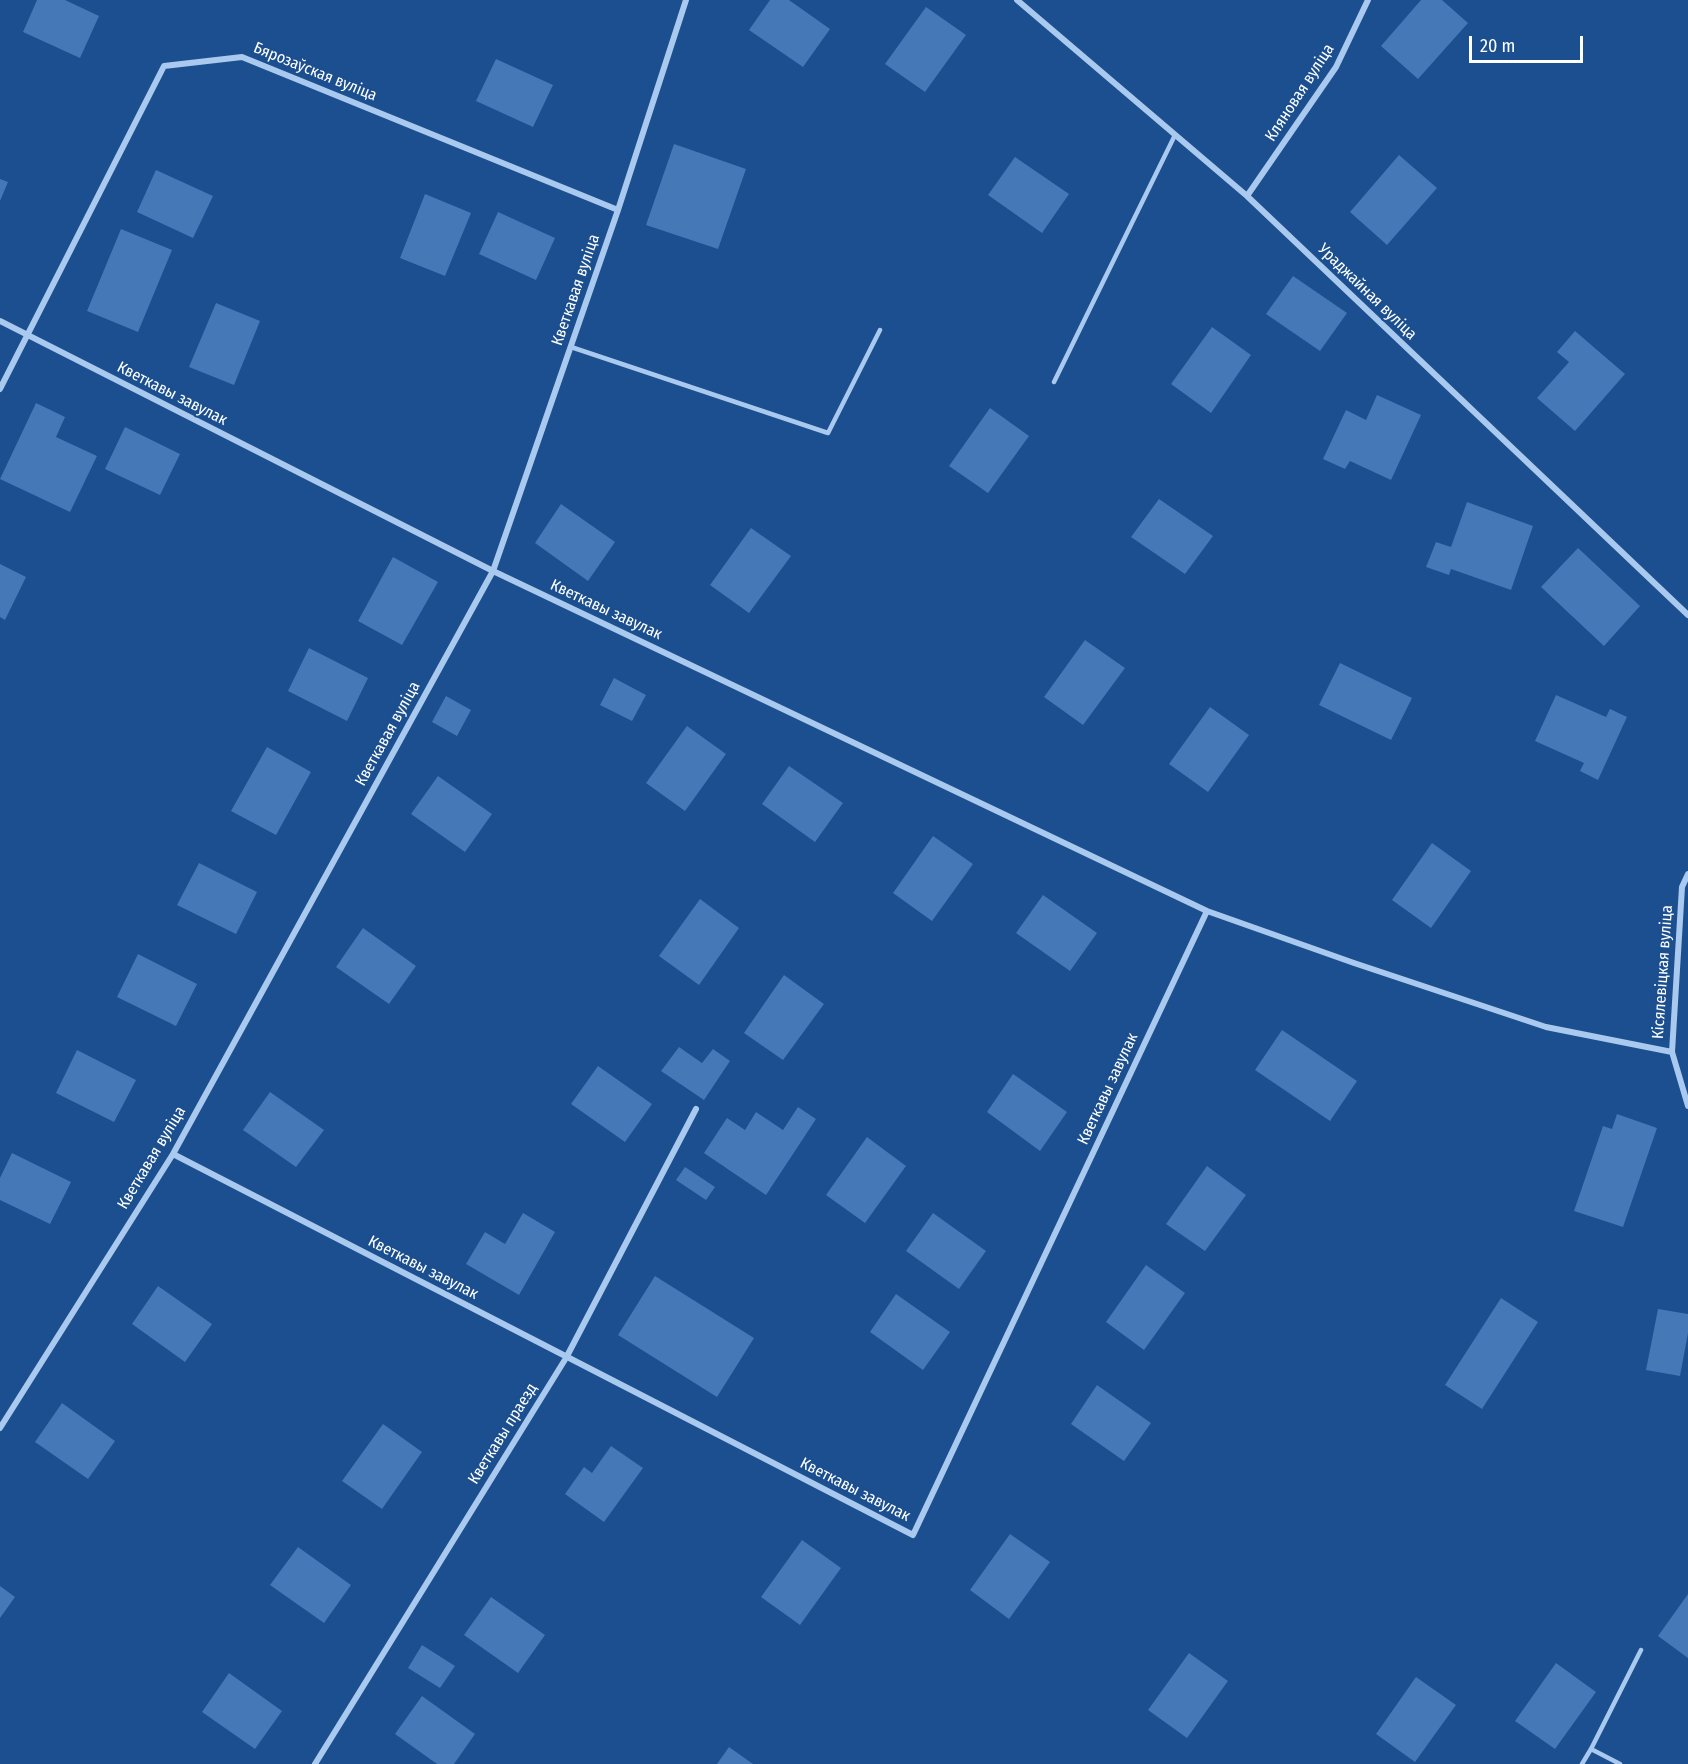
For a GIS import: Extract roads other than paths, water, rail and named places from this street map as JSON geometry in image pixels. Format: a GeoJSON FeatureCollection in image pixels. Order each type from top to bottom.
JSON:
{"type":"FeatureCollection","features":[{"type":"Feature","properties":{"kind":"street","name":"Кветкавая вуліца"},"geometry":{"type":"LineString","coordinates":[[0,1428],[173,1154],[493,572],[618,210],[686,0]]}},
{"type":"Feature","properties":{"kind":"street","name":"Ураджайная вуліца"},"geometry":{"type":"LineString","coordinates":[[1017,0],[1247,196],[1688,615]]}},
{"type":"Feature","properties":{"kind":"street","name":"Кляновая вуліца"},"geometry":{"type":"LineString","coordinates":[[1247,196],[1336,67],[1368,0]]}},
{"type":"Feature","properties":{"kind":"street","name":"Бярозаўская вуліца"},"geometry":{"type":"LineString","coordinates":[[0,388],[164,66],[242,57],[618,210]]}},
{"type":"Feature","properties":{"kind":"street","name":"Кветкавы завулак"},"geometry":{"type":"LineString","coordinates":[[0,321],[493,572],[1207,911],[1546,1027],[1672,1052]]}},
{"type":"Feature","properties":{"kind":"street","name":"Кісялевіцкая вуліца"},"geometry":{"type":"LineString","coordinates":[[1688,874],[1682,887],[1672,1052],[1688,1106]]}},
{"type":"Feature","properties":{"kind":"street","name":"Кветкавы завулак"},"geometry":{"type":"LineString","coordinates":[[173,1154],[913,1535],[1207,911]]}},
{"type":"Feature","properties":{"kind":"street","name":"Кветкавы праезд"},"geometry":{"type":"LineString","coordinates":[[315,1764],[566,1358],[696,1108]]}},
{"type":"Feature","properties":{"kind":"lane"},"geometry":{"type":"LineString","coordinates":[[1054,382],[1175,135]]}},
{"type":"Feature","properties":{"kind":"lane"},"geometry":{"type":"LineString","coordinates":[[570,347],[828,433],[880,330]]}},
{"type":"Feature","properties":{"kind":"lane"},"geometry":{"type":"LineString","coordinates":[[1582,1764],[1641,1650]]}},
{"type":"Feature","properties":{"kind":"lane"},"geometry":{"type":"LineString","coordinates":[[1591,1749],[1620,1764]]}}]}
